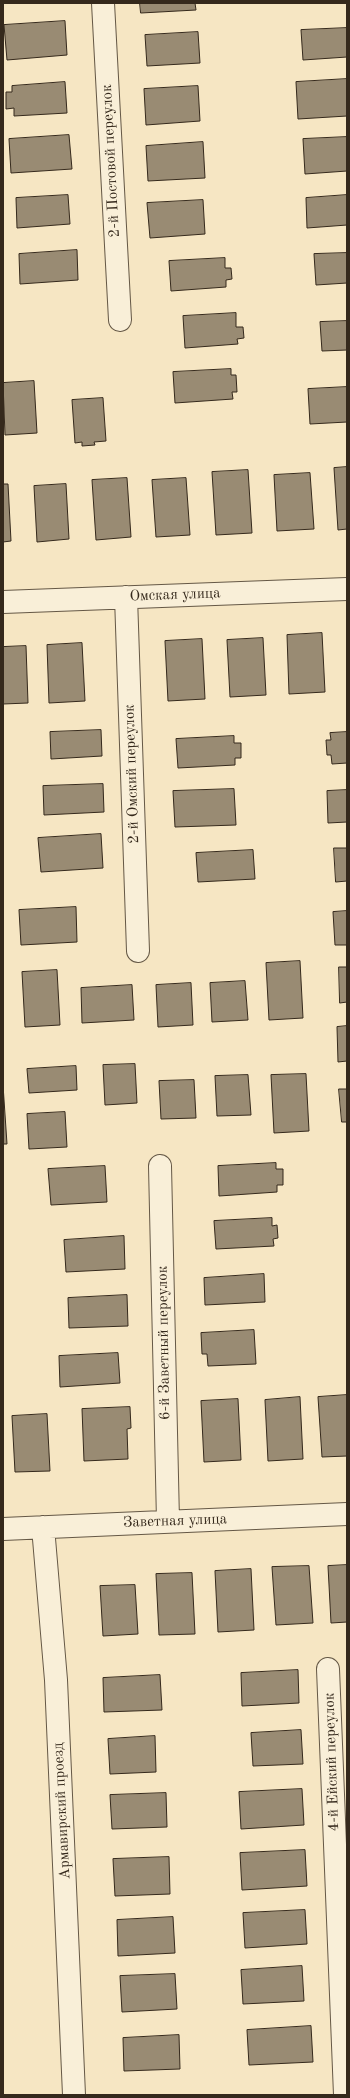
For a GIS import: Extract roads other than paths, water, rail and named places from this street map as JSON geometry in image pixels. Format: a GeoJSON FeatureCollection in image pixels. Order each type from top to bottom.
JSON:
{"type":"FeatureCollection","features":[{"type":"Feature","properties":{"kind":"street","name":"2-й Постовой переулок"},"geometry":{"type":"LineString","coordinates":[[103,3],[120,320]]}},
{"type":"Feature","properties":{"kind":"street","name":"Омская улица"},"geometry":{"type":"LineString","coordinates":[[3,602],[347,589]]}},
{"type":"Feature","properties":{"kind":"street","name":"2-й Омский переулок"},"geometry":{"type":"LineString","coordinates":[[126,597],[138,951]]}},
{"type":"Feature","properties":{"kind":"street","name":"6-й Заветный переулок"},"geometry":{"type":"LineString","coordinates":[[160,1166],[168,1521]]}},
{"type":"Feature","properties":{"kind":"street","name":"Заветная улица"},"geometry":{"type":"LineString","coordinates":[[3,1529],[347,1514]]}},
{"type":"Feature","properties":{"kind":"street","name":"Армавирский проезд"},"geometry":{"type":"LineString","coordinates":[[43,1527],[56,1680],[74,2095]]}},
{"type":"Feature","properties":{"kind":"street","name":"4-й Ейский переулок"},"geometry":{"type":"LineString","coordinates":[[328,1669],[345,2055],[345,2095]]}}]}
